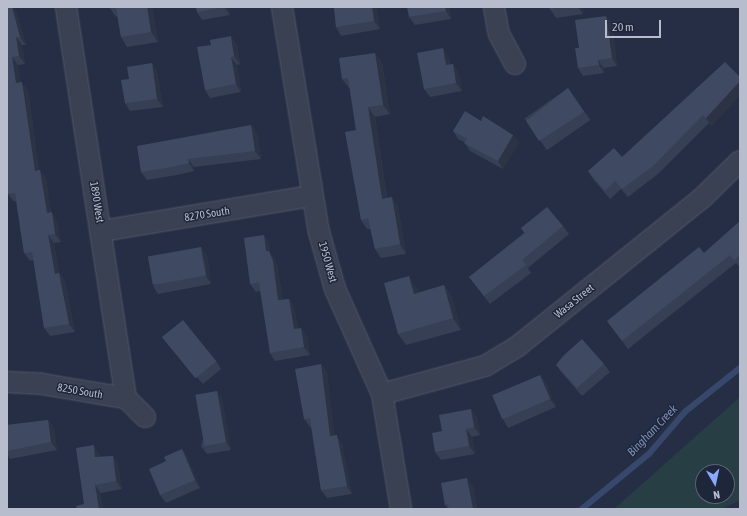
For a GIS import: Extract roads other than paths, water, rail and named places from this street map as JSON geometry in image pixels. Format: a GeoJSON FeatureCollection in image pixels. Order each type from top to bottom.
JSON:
{"type":"FeatureCollection","features":[{"type":"Feature","properties":{"kind":"street","name":"1890 West"},"geometry":{"type":"LineString","coordinates":[[66,7],[102,231],[126,398]]}},
{"type":"Feature","properties":{"kind":"street","name":"1950 West"},"geometry":{"type":"LineString","coordinates":[[282,7],[312,196],[335,289],[382,394],[401,509]]}},
{"type":"Feature","properties":{"kind":"street"},"geometry":{"type":"LineString","coordinates":[[494,7],[499,34],[515,64]]}},
{"type":"Feature","properties":{"kind":"street","name":"Wasa Street"},"geometry":{"type":"LineString","coordinates":[[382,394],[485,366],[518,346],[701,199],[740,161]]}},
{"type":"Feature","properties":{"kind":"street","name":"8270 South"},"geometry":{"type":"LineString","coordinates":[[102,231],[312,196]]}},
{"type":"Feature","properties":{"kind":"street","name":"8250 South"},"geometry":{"type":"LineString","coordinates":[[7,382],[42,384],[126,398]]}},
{"type":"Feature","properties":{"kind":"street"},"geometry":{"type":"LineString","coordinates":[[126,398],[145,417]]}},
{"type":"Feature","properties":{"kind":"waterway","name":"Bingham Creek"},"geometry":{"type":"LineString","coordinates":[[582,509],[649,454],[685,412],[740,368]]}}]}
